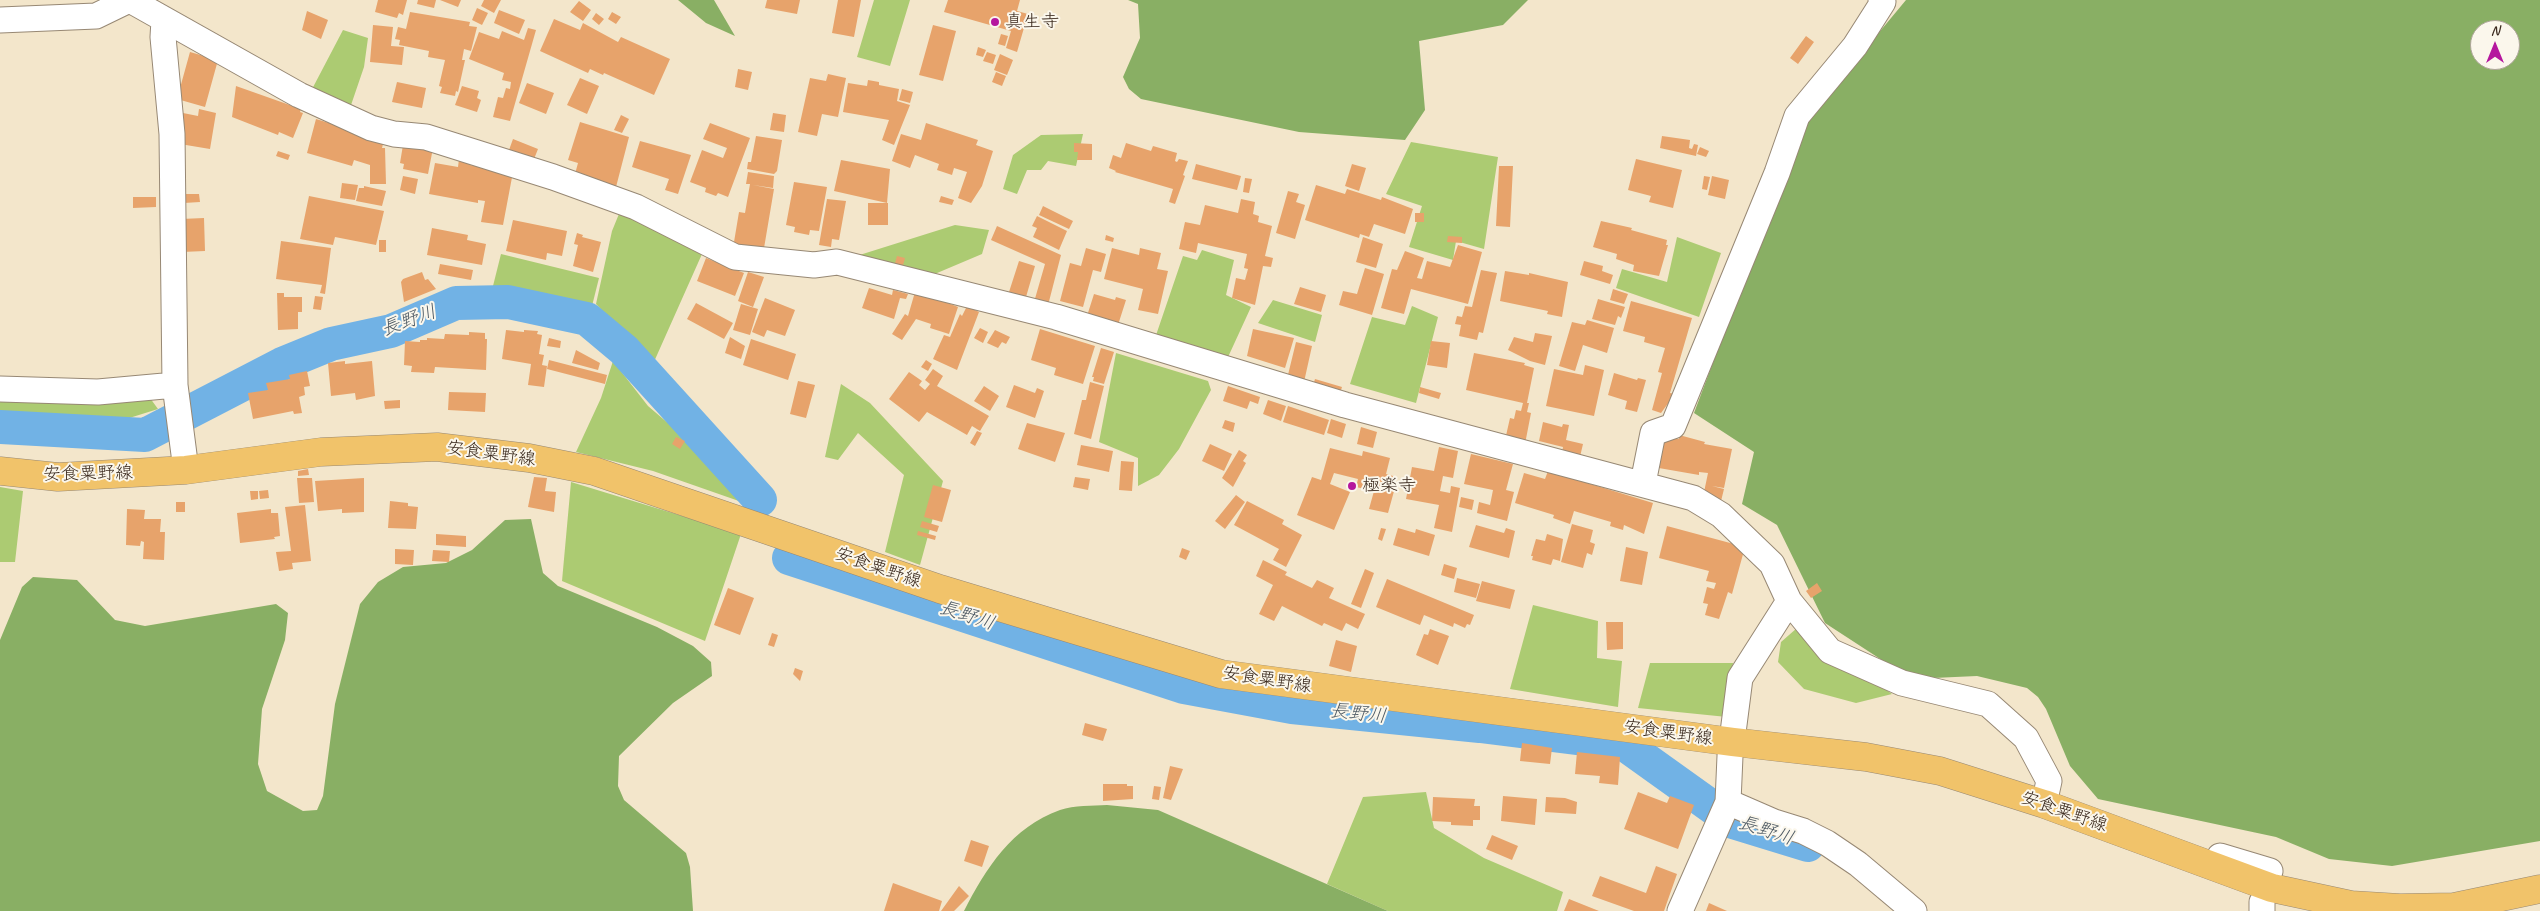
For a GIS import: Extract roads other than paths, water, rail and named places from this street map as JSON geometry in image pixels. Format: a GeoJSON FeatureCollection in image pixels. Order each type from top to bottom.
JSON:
{"type":"FeatureCollection","features":[{"type":"Feature","properties":{"kind":"main road","name":"安食粟野線"},"geometry":{"type":"LineString","coordinates":[[0,471],[58,477],[186,470],[320,452],[437,447],[529,458],[594,471],[940,589],[1221,674],[1733,742],[1866,757],[1940,771],[2044,804],[2272,888],[2351,905],[2400,908],[2454,907],[2540,889]]}},
{"type":"Feature","properties":{"kind":"street"},"geometry":{"type":"LineString","coordinates":[[0,20],[96,16],[129,0],[299,95],[371,128],[394,134],[426,137],[553,177],[636,207],[688,235],[735,256],[814,265],[837,262],[1056,317],[1345,406],[1605,476],[1643,483],[1693,498],[1721,515],[1772,564],[1789,601],[1830,651],[1902,684],[1988,704],[2026,738],[2049,781],[2044,804]]}},
{"type":"Feature","properties":{"kind":"street"},"geometry":{"type":"LineString","coordinates":[[1643,483],[1653,433],[1673,426],[1777,173],[1797,116],[1855,46],[1882,2],[1881,0]]}},
{"type":"Feature","properties":{"kind":"street"},"geometry":{"type":"LineString","coordinates":[[164,20],[163,37],[172,134],[174,385],[186,470]]}},
{"type":"Feature","properties":{"kind":"street"},"geometry":{"type":"LineString","coordinates":[[0,389],[98,392],[174,385]]}},
{"type":"Feature","properties":{"kind":"street"},"geometry":{"type":"LineString","coordinates":[[1680,911],[1724,810],[1740,678],[1789,601]]}},
{"type":"Feature","properties":{"kind":"street"},"geometry":{"type":"LineString","coordinates":[[1724,810],[1804,830],[1858,864],[1914,911]]}},
{"type":"Feature","properties":{"kind":"street"},"geometry":{"type":"LineString","coordinates":[[2152,844],[2205,851],[2270,872]]}},
{"type":"Feature","properties":{"kind":"waterway","name":"長野川"},"geometry":{"type":"LineString","coordinates":[[0,427],[145,435],[282,364],[331,344],[391,331],[456,303],[508,302],[587,319],[624,350],[760,500]]}},
{"type":"Feature","properties":{"kind":"waterway","name":"長野川"},"geometry":{"type":"LineString","coordinates":[[789,558],[1184,687],[1292,707],[1480,726],[1624,744],[1733,822],[1808,845]]}},
{"type":"Feature","properties":{"kind":"place","name":"真生寺"},"geometry":{"type":"Point","coordinates":[995,22]}},
{"type":"Feature","properties":{"kind":"place","name":"極楽寺"},"geometry":{"type":"Point","coordinates":[1352,486]}}]}
